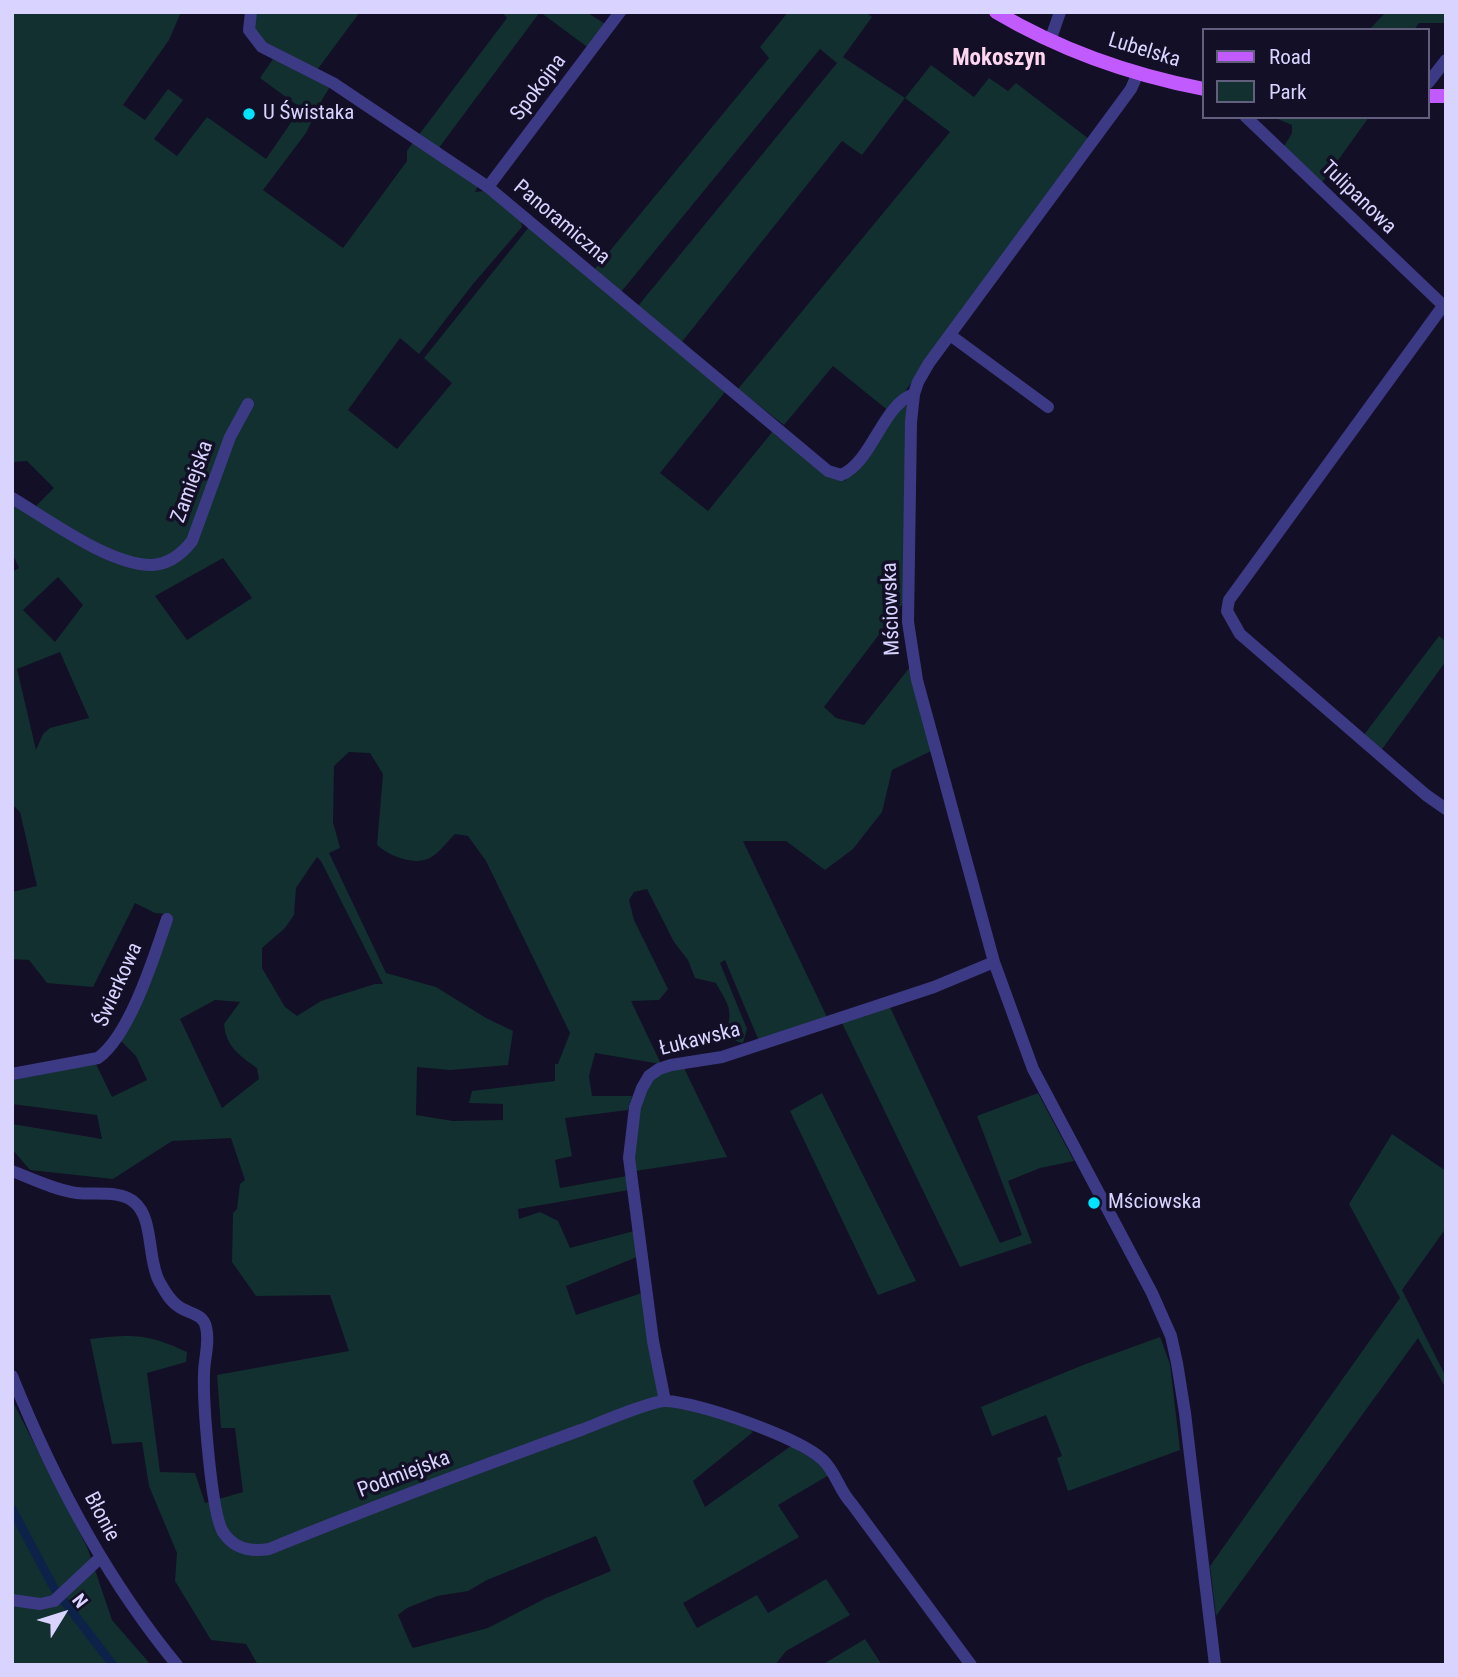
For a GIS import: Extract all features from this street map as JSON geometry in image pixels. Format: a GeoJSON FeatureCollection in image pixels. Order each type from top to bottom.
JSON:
{"type":"FeatureCollection","features":[{"type":"Feature","properties":{"kind":"main road","name":"Lubelska"},"geometry":{"type":"LineString","coordinates":[[996,12],[1050,41],[1138,73],[1202,89]]}},
{"type":"Feature","properties":{"kind":"street","name":"Panoramiczna"},"geometry":{"type":"LineString","coordinates":[[251,12],[249,30],[261,47],[333,83],[488,187],[828,471],[841,475],[848,472],[901,401],[914,394]]}},
{"type":"Feature","properties":{"kind":"street","name":"Spokojna"},"geometry":{"type":"LineString","coordinates":[[488,187],[620,12]]}},
{"type":"Feature","properties":{"kind":"street"},"geometry":{"type":"LineString","coordinates":[[1050,41],[1060,12]]}},
{"type":"Feature","properties":{"kind":"street"},"geometry":{"type":"LineString","coordinates":[[1430,80],[1446,60]]}},
{"type":"Feature","properties":{"kind":"street","name":"Mściowska"},"geometry":{"type":"LineString","coordinates":[[1138,73],[1131,89],[922,373],[914,394],[910,435],[908,622],[916,680],[994,962],[1033,1069],[1152,1293],[1171,1336],[1185,1413],[1215,1665]]}},
{"type":"Feature","properties":{"kind":"street","name":"Tulipanowa"},"geometry":{"type":"LineString","coordinates":[[1248,119],[1444,307]]}},
{"type":"Feature","properties":{"kind":"street"},"geometry":{"type":"LineString","coordinates":[[1444,307],[1229,600],[1227,611],[1240,634],[1426,795],[1446,809]]}},
{"type":"Feature","properties":{"kind":"street"},"geometry":{"type":"LineString","coordinates":[[950,335],[1048,407]]}},
{"type":"Feature","properties":{"kind":"street","name":"Zamiejska"},"geometry":{"type":"LineString","coordinates":[[12,498],[61,529],[126,562],[154,565],[170,561],[186,550],[192,541],[230,437],[248,404]]}},
{"type":"Feature","properties":{"kind":"street","name":"Świerkowa"},"geometry":{"type":"LineString","coordinates":[[12,1073],[98,1058],[107,1051],[117,1038],[145,982],[167,919]]}},
{"type":"Feature","properties":{"kind":"street","name":"Łukawska"},"geometry":{"type":"LineString","coordinates":[[665,1401],[653,1341],[629,1158],[635,1107],[645,1082],[659,1069],[722,1057],[934,986],[994,962]]}},
{"type":"Feature","properties":{"kind":"street","name":"Podmiejska"},"geometry":{"type":"LineString","coordinates":[[12,1171],[75,1193],[127,1197],[141,1210],[146,1222],[152,1264],[160,1284],[177,1306],[198,1315],[206,1325],[208,1336],[204,1386],[212,1486],[220,1527],[226,1536],[244,1549],[268,1549],[416,1490],[665,1401]]}},
{"type":"Feature","properties":{"kind":"street","name":"Błonie"},"geometry":{"type":"LineString","coordinates":[[12,1376],[26,1412],[101,1557],[139,1618],[177,1665]]}},
{"type":"Feature","properties":{"kind":"street"},"geometry":{"type":"LineString","coordinates":[[665,1401],[746,1422],[799,1445],[821,1458],[835,1475],[843,1495],[971,1665]]}},
{"type":"Feature","properties":{"kind":"street"},"geometry":{"type":"LineString","coordinates":[[12,1600],[40,1604],[60,1597],[101,1557]]}},
{"type":"Feature","properties":{"kind":"green space"},"geometry":{"type":"Polygon","coordinates":[[[12,12],[181,12],[169,40],[123,105],[145,120],[168,89],[183,100],[154,139],[177,156],[207,117],[266,159],[301,108],[260,78],[273,59],[330,87],[306,133],[263,190],[343,248],[407,161],[407,151],[414,141],[478,186],[475,192],[484,191],[520,219],[522,227],[473,284],[419,354],[400,338],[348,410],[397,449],[452,383],[424,358],[529,227],[725,392],[660,473],[708,511],[773,431],[776,436],[845,481],[897,411],[907,406],[903,603],[824,707],[836,718],[864,725],[910,667],[931,751],[892,770],[882,812],[853,849],[825,870],[786,841],[743,841],[827,1017],[759,1041],[725,960],[720,963],[747,1029],[743,1043],[736,1041],[729,1034],[728,1007],[716,983],[695,978],[688,960],[674,942],[647,889],[634,892],[629,900],[634,920],[668,989],[659,1000],[631,1001],[661,1064],[595,1053],[589,1076],[592,1096],[632,1096],[628,1110],[565,1118],[572,1156],[555,1160],[560,1188],[627,1176],[629,1190],[518,1209],[519,1219],[540,1212],[558,1221],[570,1248],[634,1231],[637,1257],[566,1286],[576,1315],[642,1293],[659,1394],[740,1422],[753,1432],[693,1481],[705,1507],[791,1446],[816,1461],[829,1475],[778,1505],[799,1537],[683,1603],[697,1628],[757,1595],[768,1613],[826,1579],[850,1615],[786,1651],[775,1665],[258,1665],[246,1644],[211,1640],[175,1581],[177,1553],[149,1486],[142,1442],[112,1444],[90,1339],[139,1336],[161,1341],[187,1352],[186,1362],[147,1373],[160,1472],[195,1473],[205,1503],[243,1492],[235,1428],[221,1428],[217,1375],[349,1351],[330,1295],[256,1296],[232,1262],[233,1213],[237,1209],[240,1184],[245,1180],[231,1138],[172,1141],[113,1179],[30,1170],[12,1149],[12,1124],[102,1139],[97,1115],[12,1104],[12,1076],[95,1062],[112,1097],[147,1080],[136,1056],[120,1040],[166,914],[155,913],[135,903],[93,987],[47,983],[29,960],[12,959],[12,892],[37,886],[20,812],[12,804],[12,572],[19,568],[12,553],[12,506],[35,507],[54,488],[27,461],[12,462],[12,12]],[[223,558],[155,596],[187,640],[252,598],[223,558]],[[58,577],[23,610],[55,642],[83,605],[58,577]],[[60,652],[17,669],[36,750],[43,734],[50,728],[89,718],[60,652]],[[349,752],[334,766],[333,822],[340,848],[329,853],[386,973],[436,987],[486,1018],[513,1031],[508,1065],[450,1070],[417,1067],[416,1115],[453,1121],[503,1120],[503,1104],[469,1103],[472,1091],[555,1081],[555,1064],[558,1064],[570,1033],[486,861],[468,836],[455,834],[430,858],[417,861],[402,859],[377,845],[383,774],[370,753],[349,752]],[[317,857],[296,888],[294,915],[285,928],[262,948],[262,968],[285,1007],[297,1016],[321,1001],[375,984],[383,984],[317,857]],[[215,1000],[180,1019],[222,1108],[259,1079],[257,1068],[235,1050],[225,1032],[224,1024],[240,1002],[215,1000]],[[596,1536],[487,1580],[468,1591],[437,1596],[407,1608],[398,1615],[413,1648],[488,1628],[546,1598],[611,1571],[596,1536]]]}},
{"type":"Feature","properties":{"kind":"green space"},"geometry":{"type":"Polygon","coordinates":[[[258,12],[360,12],[317,70],[265,42],[254,33],[254,18],[258,12]]]}},
{"type":"Feature","properties":{"kind":"green space"},"geometry":{"type":"Polygon","coordinates":[[[502,12],[540,12],[438,149],[418,136],[507,18],[502,12]]]}},
{"type":"Feature","properties":{"kind":"green space"},"geometry":{"type":"Polygon","coordinates":[[[540,12],[586,12],[607,25],[590,49],[540,12]]]}},
{"type":"Feature","properties":{"kind":"green space"},"geometry":{"type":"Polygon","coordinates":[[[788,12],[866,12],[872,17],[843,57],[905,98],[862,155],[842,141],[681,343],[638,306],[837,63],[820,49],[621,292],[594,270],[769,58],[760,47],[788,12]]]}},
{"type":"Feature","properties":{"kind":"green space"},"geometry":{"type":"Polygon","coordinates":[[[1386,12],[1446,12],[1446,23],[1419,23],[1415,28],[1371,28],[1386,12]]]}},
{"type":"Feature","properties":{"kind":"green space"},"geometry":{"type":"Polygon","coordinates":[[[931,65],[974,97],[989,78],[1008,91],[1016,83],[1089,139],[890,412],[833,366],[784,425],[738,389],[950,132],[905,98],[931,65]]]}},
{"type":"Feature","properties":{"kind":"green space"},"geometry":{"type":"Polygon","coordinates":[[[1278,119],[1368,119],[1321,184],[1283,148],[1292,133],[1292,125],[1278,119]]]}},
{"type":"Feature","properties":{"kind":"green space"},"geometry":{"type":"Polygon","coordinates":[[[1439,636],[1444,640],[1446,638],[1446,661],[1380,752],[1363,736],[1439,636]]]}},
{"type":"Feature","properties":{"kind":"green space"},"geometry":{"type":"Polygon","coordinates":[[[889,1005],[1000,1243],[1022,1235],[977,1116],[1038,1093],[1074,1161],[1040,1168],[1008,1181],[1032,1243],[960,1267],[841,1021],[889,1005]]]}},
{"type":"Feature","properties":{"kind":"green space"},"geometry":{"type":"Polygon","coordinates":[[[684,1068],[727,1157],[635,1171],[637,1120],[649,1083],[657,1075],[684,1068]]]}},
{"type":"Feature","properties":{"kind":"green space"},"geometry":{"type":"Polygon","coordinates":[[[822,1093],[916,1281],[878,1295],[790,1111],[822,1093]]]}},
{"type":"Feature","properties":{"kind":"green space"},"geometry":{"type":"Polygon","coordinates":[[[1392,1134],[1446,1171],[1446,1228],[1402,1290],[1446,1377],[1446,1389],[1418,1338],[1216,1616],[1210,1566],[1400,1298],[1349,1204],[1392,1134]]]}},
{"type":"Feature","properties":{"kind":"green space"},"geometry":{"type":"Polygon","coordinates":[[[1160,1337],[1170,1364],[1180,1450],[1068,1491],[1057,1458],[1062,1456],[1046,1415],[992,1436],[981,1407],[1160,1337]]]}},
{"type":"Feature","properties":{"kind":"green space"},"geometry":{"type":"Polygon","coordinates":[[[12,1400],[92,1561],[52,1598],[12,1598],[12,1400]]]}},
{"type":"Feature","properties":{"kind":"green space"},"geometry":{"type":"Polygon","coordinates":[[[94,1567],[112,1620],[151,1665],[12,1665],[12,1603],[48,1606],[94,1567]]]}},
{"type":"Feature","properties":{"kind":"green space"},"geometry":{"type":"Polygon","coordinates":[[[865,1639],[882,1665],[822,1665],[865,1639]]]}},
{"type":"Feature","properties":{"kind":"waterway"},"geometry":{"type":"LineString","coordinates":[[12,1509],[54,1588],[113,1665]]}},
{"type":"Feature","properties":{"kind":"place","name":"U Świstaka"},"geometry":{"type":"Point","coordinates":[249,114]}},
{"type":"Feature","properties":{"kind":"place","name":"Mściowska"},"geometry":{"type":"Point","coordinates":[1094,1203]}},
{"type":"Feature","properties":{"kind":"district","name":"Mokoszyn"},"geometry":{"type":"Point","coordinates":[999,59]}}]}
